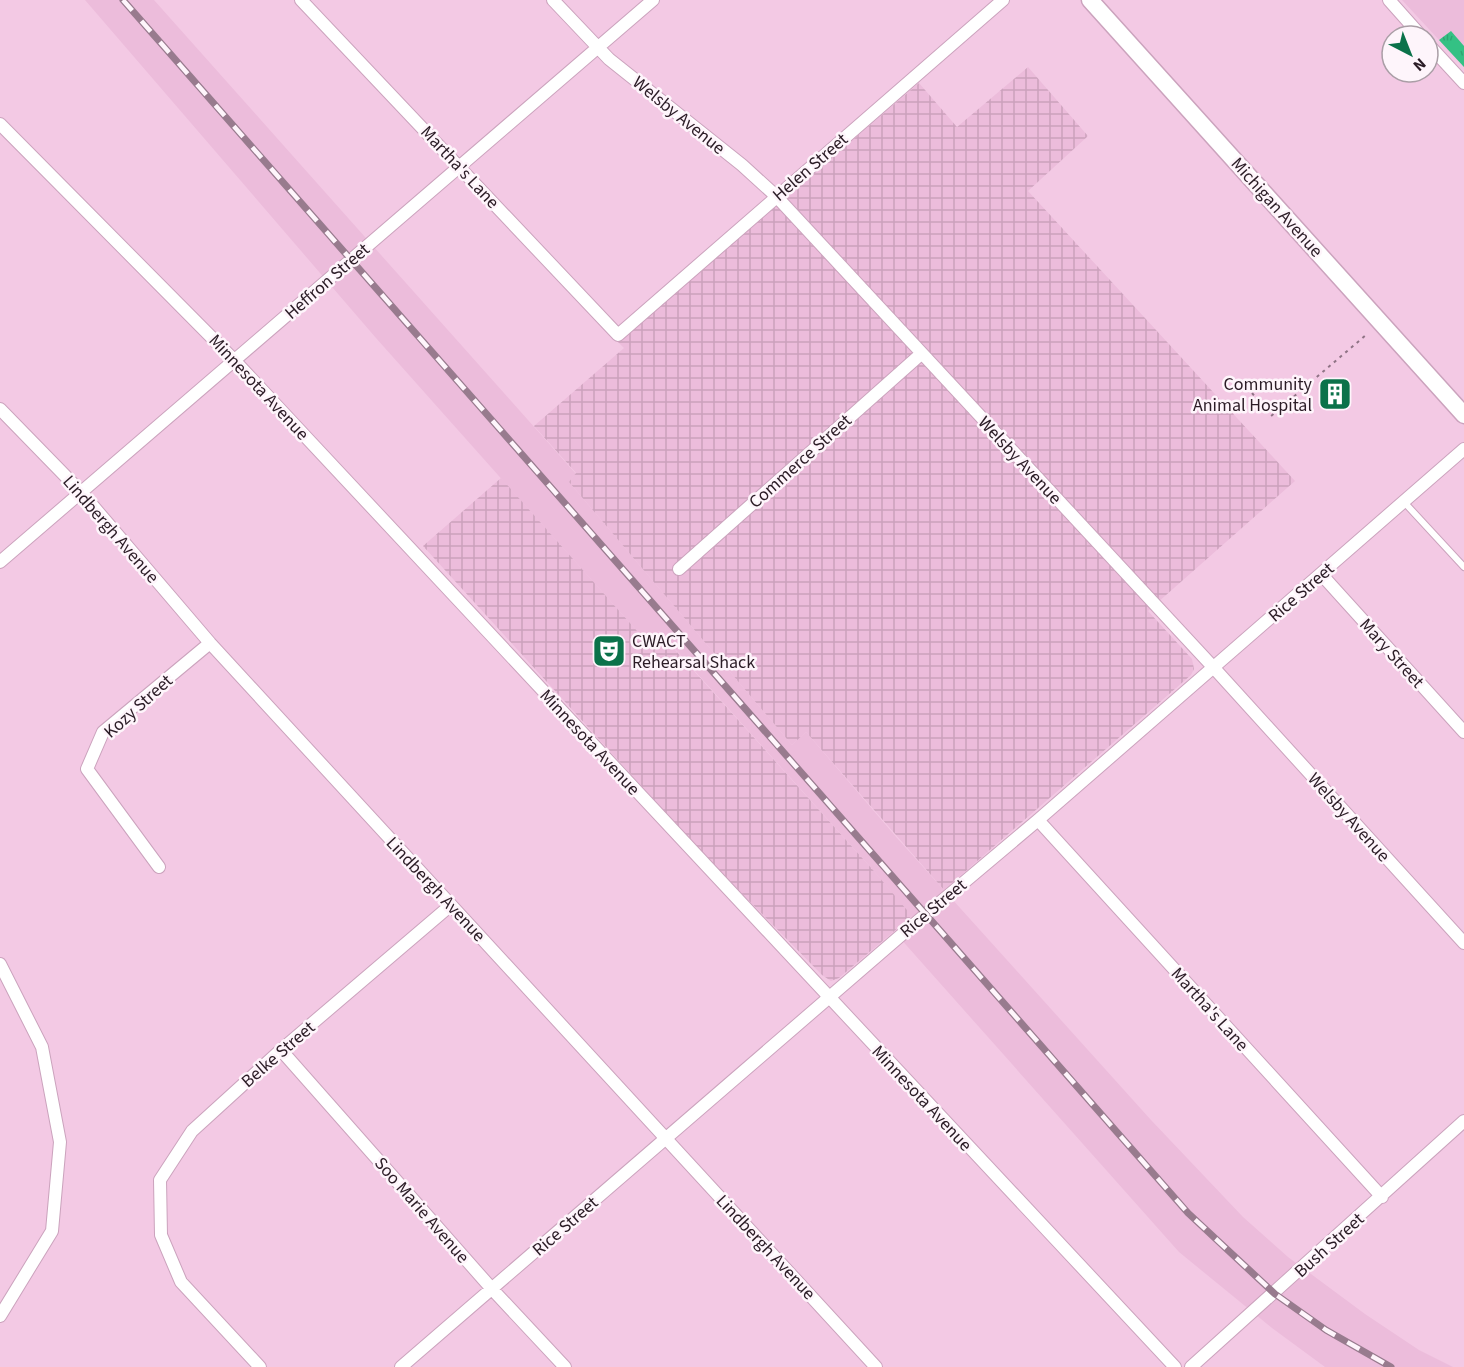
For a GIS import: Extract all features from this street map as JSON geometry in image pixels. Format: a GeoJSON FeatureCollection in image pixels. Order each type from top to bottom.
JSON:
{"type":"FeatureCollection","features":[{"type":"Feature","properties":{"kind":"street","name":"Martha's Lane"},"geometry":{"type":"LineString","coordinates":[[302,0],[618,335]]}},
{"type":"Feature","properties":{"kind":"street","name":"Welsby Avenue"},"geometry":{"type":"LineString","coordinates":[[553,0],[618,66],[742,165],[776,196],[1214,668],[1464,943]]}},
{"type":"Feature","properties":{"kind":"street","name":"Heffron Street"},"geometry":{"type":"LineString","coordinates":[[0,562],[653,0]]}},
{"type":"Feature","properties":{"kind":"street","name":"Helen Street"},"geometry":{"type":"LineString","coordinates":[[618,335],[1003,0]]}},
{"type":"Feature","properties":{"kind":"street","name":"Michigan Avenue"},"geometry":{"type":"LineString","coordinates":[[1090,0],[1464,415]]}},
{"type":"Feature","properties":{"kind":"street"},"geometry":{"type":"LineString","coordinates":[[1389,0],[1410,24]]}},
{"type":"Feature","properties":{"kind":"street"},"geometry":{"type":"LineString","coordinates":[[1440,57],[1464,83]]}},
{"type":"Feature","properties":{"kind":"street","name":"Minnesota Avenue"},"geometry":{"type":"LineString","coordinates":[[0,124],[234,360],[1175,1367]]}},
{"type":"Feature","properties":{"kind":"street","name":"Commerce Street"},"geometry":{"type":"LineString","coordinates":[[679,568],[921,354]]}},
{"type":"Feature","properties":{"kind":"street","name":"Lindbergh Avenue"},"geometry":{"type":"LineString","coordinates":[[0,409],[81,492],[210,643],[876,1367]]}},
{"type":"Feature","properties":{"kind":"street","name":"Rice Street"},"geometry":{"type":"LineString","coordinates":[[400,1367],[1038,820],[1464,449]]}},
{"type":"Feature","properties":{"kind":"street","name":"Mary Street"},"geometry":{"type":"LineString","coordinates":[[1321,574],[1464,732]]}},
{"type":"Feature","properties":{"kind":"street","name":"Kozy Street"},"geometry":{"type":"LineString","coordinates":[[159,867],[87,769],[103,732],[210,643]]}},
{"type":"Feature","properties":{"kind":"street","name":"Martha's Lane"},"geometry":{"type":"LineString","coordinates":[[1038,820],[1382,1197]]}},
{"type":"Feature","properties":{"kind":"street","name":"Belke Street"},"geometry":{"type":"LineString","coordinates":[[260,1367],[181,1282],[161,1235],[160,1180],[192,1131],[281,1050],[451,905]]}},
{"type":"Feature","properties":{"kind":"street"},"geometry":{"type":"LineString","coordinates":[[0,964],[42,1047],[60,1142],[52,1231],[0,1316]]}},
{"type":"Feature","properties":{"kind":"street","name":"Soo Marie Avenue"},"geometry":{"type":"LineString","coordinates":[[281,1050],[492,1289],[565,1367]]}},
{"type":"Feature","properties":{"kind":"street","name":"Bush Street"},"geometry":{"type":"LineString","coordinates":[[1191,1367],[1464,1121]]}},
{"type":"Feature","properties":{"kind":"lane"},"geometry":{"type":"LineString","coordinates":[[1404,502],[1464,567]]}},
{"type":"Feature","properties":{"kind":"path"},"geometry":{"type":"LineString","coordinates":[[1252,393],[1271,416],[1366,335]]}},
{"type":"Feature","properties":{"kind":"shaded area"},"geometry":{"type":"Polygon","coordinates":[[[85,0],[154,0],[576,474],[569,482],[792,745],[806,732],[897,838],[1151,1120],[1243,1217],[1288,1257],[1365,1314],[1419,1350],[1453,1367],[1325,1367],[1272,1328],[1179,1252],[899,937],[916,922],[873,870],[659,631],[646,641],[376,338],[85,0]]]}},
{"type":"Feature","properties":{"kind":"shaded area"},"geometry":{"type":"Polygon","coordinates":[[[1402,0],[1464,0],[1464,67],[1440,41],[1440,24],[1424,24],[1402,0]]]}},
{"type":"Feature","properties":{"kind":"shaded area"},"geometry":{"type":"Polygon","coordinates":[[[1028,67],[1088,136],[1028,191],[1295,481],[1148,611],[1192,659],[1194,669],[1191,675],[944,890],[806,732],[792,745],[569,482],[576,473],[534,426],[624,348],[618,342],[919,83],[957,127],[1028,67]]]}},
{"type":"Feature","properties":{"kind":"shaded area"},"geometry":{"type":"Polygon","coordinates":[[[501,478],[646,641],[658,631],[912,916],[839,978],[831,981],[822,975],[709,860],[423,546],[501,478]]]}},
{"type":"Feature","properties":{"kind":"green space"},"geometry":{"type":"Polygon","coordinates":[[[1451,31],[1464,46],[1464,67],[1440,41],[1451,31]]]}},
{"type":"Feature","properties":{"kind":"railway"},"geometry":{"type":"LineString","coordinates":[[123,0],[1188,1213],[1275,1294],[1326,1330],[1391,1367]]}},
{"type":"Feature","properties":{"kind":"place","name":"Community Animal Hospital"},"geometry":{"type":"Point","coordinates":[1335,394]}},
{"type":"Feature","properties":{"kind":"place","name":"CWACT Rehearsal Shack"},"geometry":{"type":"Point","coordinates":[609,651]}}]}
